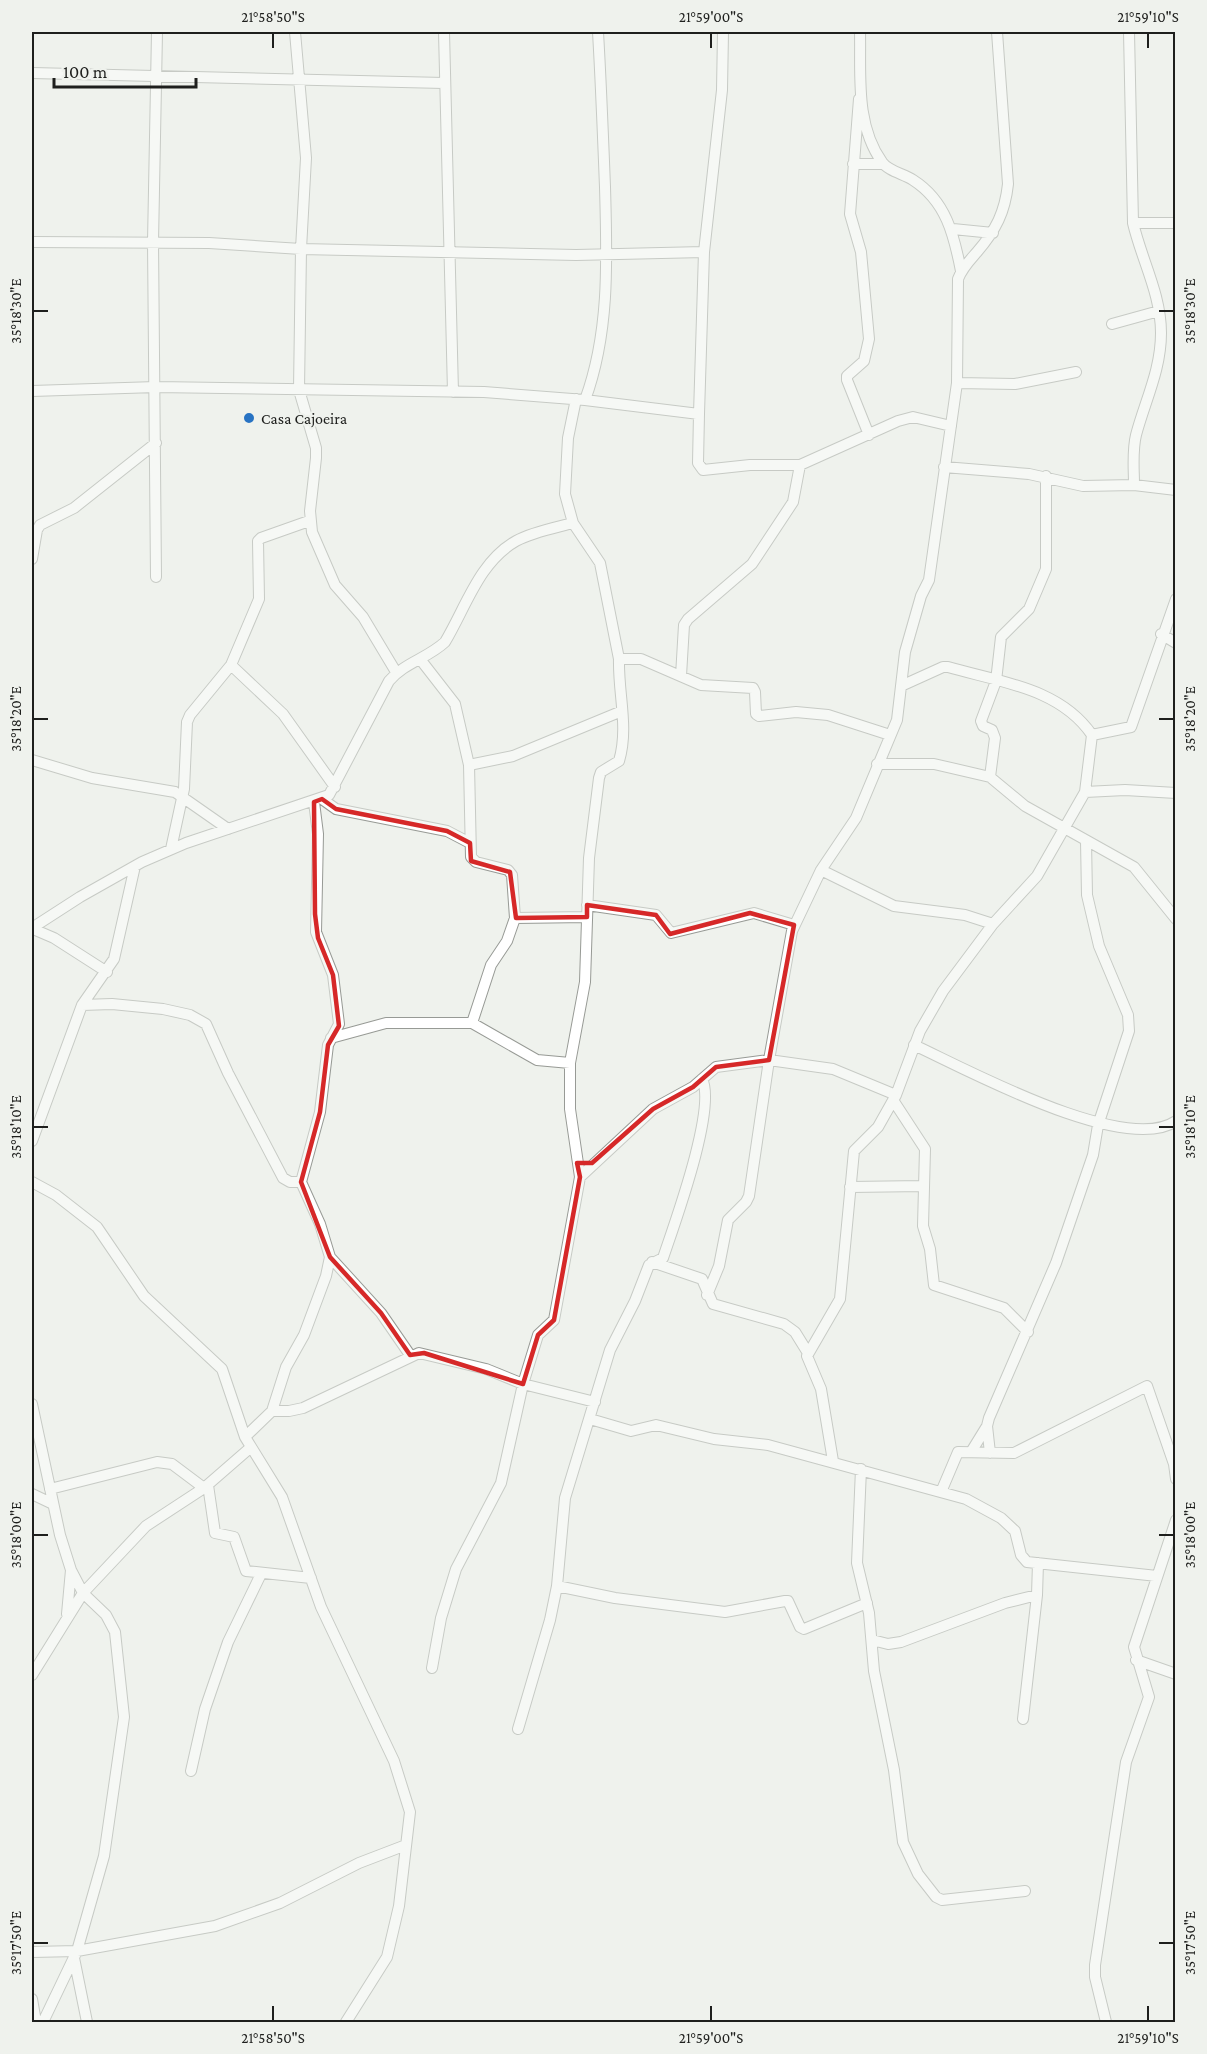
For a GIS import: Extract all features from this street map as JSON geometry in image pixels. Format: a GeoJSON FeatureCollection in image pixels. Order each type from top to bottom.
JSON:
{"type":"FeatureCollection","features":[{"type":"Feature","properties":{"kind":"street"},"geometry":{"type":"LineString","coordinates":[[156,577],[153,242],[157,32]]}},
{"type":"Feature","properties":{"kind":"street"},"geometry":{"type":"LineString","coordinates":[[295,32],[297,78],[306,158],[301,249],[299,390],[316,448],[309,521],[335,585],[363,616],[396,672]]}},
{"type":"Feature","properties":{"kind":"street"},"geometry":{"type":"LineString","coordinates":[[444,32],[453,392]]}},
{"type":"Feature","properties":{"kind":"street"},"geometry":{"type":"LineString","coordinates":[[432,1668],[441,1618],[456,1569],[494,1501],[501,1483],[523,1384],[538,1335],[554,1320],[580,1177],[570,1109],[570,1063],[585,982],[589,858],[599,778],[601,772],[619,761],[625,731],[618,686],[619,659],[600,563],[573,523],[565,494],[565,461],[580,400],[594,375],[602,336],[607,252],[598,32]]}},
{"type":"Feature","properties":{"kind":"street"},"geometry":{"type":"LineString","coordinates":[[723,32],[722,90],[704,252],[698,463],[703,470],[750,465],[800,465],[898,421],[913,417],[951,426]]}},
{"type":"Feature","properties":{"kind":"street"},"geometry":{"type":"LineString","coordinates":[[860,32],[859,99],[850,214],[861,252],[869,339],[864,361],[848,376],[848,380],[868,435]]}},
{"type":"Feature","properties":{"kind":"street"},"geometry":{"type":"LineString","coordinates":[[961,271],[1001,220],[1008,184],[997,32]]}},
{"type":"Feature","properties":{"kind":"street"},"geometry":{"type":"LineString","coordinates":[[1130,32],[1133,223],[1140,253],[1153,278],[1159,311],[1160,359],[1136,437],[1134,486]]}},
{"type":"Feature","properties":{"kind":"street"},"geometry":{"type":"LineString","coordinates":[[32,73],[155,74],[444,83]]}},
{"type":"Feature","properties":{"kind":"street"},"geometry":{"type":"LineString","coordinates":[[859,99],[874,150],[883,164]]}},
{"type":"Feature","properties":{"kind":"street"},"geometry":{"type":"LineString","coordinates":[[707,1294],[719,1266],[728,1220],[746,1202],[748,1196],[769,1059],[794,925],[820,870],[856,818],[899,712],[905,652],[921,596],[929,580],[957,383],[956,298],[961,271],[952,229],[930,194],[914,180],[883,164],[853,164]]}},
{"type":"Feature","properties":{"kind":"street"},"geometry":{"type":"LineString","coordinates":[[1133,223],[1176,223]]}},
{"type":"Feature","properties":{"kind":"street"},"geometry":{"type":"LineString","coordinates":[[952,229],[993,233]]}},
{"type":"Feature","properties":{"kind":"street"},"geometry":{"type":"LineString","coordinates":[[32,242],[153,242],[301,249],[576,255],[607,252],[704,252]]}},
{"type":"Feature","properties":{"kind":"street"},"geometry":{"type":"LineString","coordinates":[[1112,324],[1159,311]]}},
{"type":"Feature","properties":{"kind":"street"},"geometry":{"type":"LineString","coordinates":[[957,383],[1015,384],[1076,372]]}},
{"type":"Feature","properties":{"kind":"street"},"geometry":{"type":"LineString","coordinates":[[32,391],[156,387],[453,392],[580,400],[699,414]]}},
{"type":"Feature","properties":{"kind":"street"},"geometry":{"type":"LineString","coordinates":[[32,559],[36,530],[40,525],[74,508],[156,443]]}},
{"type":"Feature","properties":{"kind":"street"},"geometry":{"type":"LineString","coordinates":[[681,676],[684,625],[752,564],[793,501],[800,465]]}},
{"type":"Feature","properties":{"kind":"street"},"geometry":{"type":"LineString","coordinates":[[944,467],[1046,476],[1068,484],[1176,490]]}},
{"type":"Feature","properties":{"kind":"street"},"geometry":{"type":"LineString","coordinates":[[990,777],[995,738],[992,730],[983,726],[981,721],[996,681],[1000,637],[1029,609],[1046,569],[1046,476]]}},
{"type":"Feature","properties":{"kind":"street"},"geometry":{"type":"LineString","coordinates":[[171,849],[182,796],[190,715],[231,665],[259,599],[258,541],[309,521]]}},
{"type":"Feature","properties":{"kind":"street"},"geometry":{"type":"LineString","coordinates":[[32,929],[80,897],[171,849],[318,800],[335,787],[382,691],[396,672],[446,642],[486,567],[500,552],[517,540],[573,523]]}},
{"type":"Feature","properties":{"kind":"street"},"geometry":{"type":"LineString","coordinates":[[1092,735],[1131,727],[1161,634],[1176,599]]}},
{"type":"Feature","properties":{"kind":"street"},"geometry":{"type":"LineString","coordinates":[[1161,634],[1176,643]]}},
{"type":"Feature","properties":{"kind":"street"},"geometry":{"type":"LineString","coordinates":[[420,659],[455,704],[469,765],[470,843],[473,860],[510,872],[515,918],[507,941],[491,965],[472,1023]]}},
{"type":"Feature","properties":{"kind":"street"},"geometry":{"type":"LineString","coordinates":[[619,659],[641,659],[701,685],[753,687],[759,716],[796,712],[828,715],[890,735]]}},
{"type":"Feature","properties":{"kind":"street"},"geometry":{"type":"LineString","coordinates":[[231,665],[283,714],[335,787]]}},
{"type":"Feature","properties":{"kind":"street"},"geometry":{"type":"LineString","coordinates":[[833,1461],[821,1389],[807,1359],[808,1353],[840,1299],[854,1151],[879,1127],[895,1098],[914,1045],[943,991],[993,924],[1037,876],[1086,792],[1092,735],[1084,724],[1050,697],[943,667],[901,686]]}},
{"type":"Feature","properties":{"kind":"street"},"geometry":{"type":"LineString","coordinates":[[469,765],[513,756],[622,711]]}},
{"type":"Feature","properties":{"kind":"street"},"geometry":{"type":"LineString","coordinates":[[32,760],[92,778],[168,791],[182,796],[228,829]]}},
{"type":"Feature","properties":{"kind":"street"},"geometry":{"type":"LineString","coordinates":[[877,764],[926,763],[990,777],[1014,799],[1134,867],[1176,919]]}},
{"type":"Feature","properties":{"kind":"street"},"geometry":{"type":"LineString","coordinates":[[1086,792],[1125,790],[1176,793]]}},
{"type":"Feature","properties":{"kind":"street"},"geometry":{"type":"LineString","coordinates":[[318,800],[336,809],[447,831],[470,843]]}},
{"type":"Feature","properties":{"kind":"street"},"geometry":{"type":"LineString","coordinates":[[318,800],[316,932],[333,975],[339,1024],[330,1038],[320,1112],[301,1182],[320,1224],[330,1257],[381,1313],[410,1355]]}},
{"type":"Feature","properties":{"kind":"street"},"geometry":{"type":"LineString","coordinates":[[971,1452],[987,1426],[1053,1272],[1093,1155],[1098,1125],[1129,1031],[1130,1022],[1100,946],[1087,895],[1086,841]]}},
{"type":"Feature","properties":{"kind":"street"},"geometry":{"type":"LineString","coordinates":[[32,1141],[82,1005],[107,972],[118,945],[135,866]]}},
{"type":"Feature","properties":{"kind":"street"},"geometry":{"type":"LineString","coordinates":[[820,870],[894,906],[965,915],[993,924]]}},
{"type":"Feature","properties":{"kind":"street"},"geometry":{"type":"LineString","coordinates":[[515,918],[587,911],[656,915],[670,933],[754,913],[794,925]]}},
{"type":"Feature","properties":{"kind":"street"},"geometry":{"type":"LineString","coordinates":[[32,929],[54,938],[107,972]]}},
{"type":"Feature","properties":{"kind":"street"},"geometry":{"type":"LineString","coordinates":[[82,1005],[112,1004],[164,1009],[197,1017],[206,1024],[228,1073],[283,1178],[290,1182],[301,1182]]}},
{"type":"Feature","properties":{"kind":"street"},"geometry":{"type":"LineString","coordinates":[[330,1038],[386,1023],[472,1023],[537,1060],[570,1063]]}},
{"type":"Feature","properties":{"kind":"street"},"geometry":{"type":"LineString","coordinates":[[914,1045],[1017,1093],[1098,1125],[1162,1128],[1176,1121]]}},
{"type":"Feature","properties":{"kind":"street"},"geometry":{"type":"LineString","coordinates":[[580,1177],[592,1163],[653,1109],[693,1087],[716,1067],[769,1059],[833,1070],[895,1098],[925,1149],[923,1226],[930,1249],[934,1285],[1004,1308],[1028,1332]]}},
{"type":"Feature","properties":{"kind":"street"},"geometry":{"type":"LineString","coordinates":[[518,1729],[546,1643],[557,1586],[565,1498],[610,1350],[652,1262],[663,1258],[687,1187],[703,1115],[706,1091],[702,1079]]}},
{"type":"Feature","properties":{"kind":"street"},"geometry":{"type":"LineString","coordinates":[[577,1163],[592,1163]]}},
{"type":"Feature","properties":{"kind":"street"},"geometry":{"type":"LineString","coordinates":[[32,1182],[56,1195],[97,1227],[144,1296],[222,1369],[245,1437],[282,1497],[335,1640],[377,1722],[406,1794],[410,1812],[399,1906],[387,1957],[346,2022]]}},
{"type":"Feature","properties":{"kind":"street"},"geometry":{"type":"LineString","coordinates":[[850,1187],[923,1186]]}},
{"type":"Feature","properties":{"kind":"street"},"geometry":{"type":"LineString","coordinates":[[245,1437],[273,1411],[286,1366],[304,1335],[326,1276],[330,1257]]}},
{"type":"Feature","properties":{"kind":"street"},"geometry":{"type":"LineString","coordinates":[[652,1262],[702,1279],[713,1304],[791,1328],[808,1353]]}},
{"type":"Feature","properties":{"kind":"street"},"geometry":{"type":"LineString","coordinates":[[273,1411],[303,1408],[410,1355],[424,1353],[486,1369],[523,1384],[595,1402]]}},
{"type":"Feature","properties":{"kind":"street"},"geometry":{"type":"LineString","coordinates":[[941,1492],[955,1454],[1014,1453],[1147,1386],[1170,1435],[1176,1479]]}},
{"type":"Feature","properties":{"kind":"street"},"geometry":{"type":"LineString","coordinates":[[32,1404],[53,1504],[70,1570],[83,1593],[106,1615],[115,1632],[124,1717],[123,1740],[104,1856],[75,1955],[43,2022]]}},
{"type":"Feature","properties":{"kind":"street"},"geometry":{"type":"LineString","coordinates":[[590,1419],[631,1431],[656,1425],[677,1428],[706,1437],[768,1445],[833,1461],[978,1504],[1001,1518],[1017,1536],[1022,1559],[1038,1563],[1157,1576]]}},
{"type":"Feature","properties":{"kind":"street"},"geometry":{"type":"LineString","coordinates":[[987,1426],[990,1453]]}},
{"type":"Feature","properties":{"kind":"street"},"geometry":{"type":"LineString","coordinates":[[32,1675],[83,1593],[146,1526],[206,1487],[250,1448]]}},
{"type":"Feature","properties":{"kind":"street"},"geometry":{"type":"LineString","coordinates":[[50,1489],[158,1462],[172,1464],[206,1487],[215,1533],[234,1538],[246,1571],[311,1578]]}},
{"type":"Feature","properties":{"kind":"street"},"geometry":{"type":"LineString","coordinates":[[861,1469],[857,1563],[867,1603],[874,1671],[892,1760],[903,1842],[918,1874],[936,1897],[942,1900],[1025,1891]]}},
{"type":"Feature","properties":{"kind":"street"},"geometry":{"type":"LineString","coordinates":[[32,1494],[53,1504]]}},
{"type":"Feature","properties":{"kind":"street"},"geometry":{"type":"LineString","coordinates":[[1106,2022],[1095,1977],[1095,1965],[1126,1762],[1149,1697],[1149,1688],[1136,1660],[1134,1647],[1176,1520]]}},
{"type":"Feature","properties":{"kind":"street"},"geometry":{"type":"LineString","coordinates":[[1023,1719],[1025,1683],[1037,1595],[1038,1563]]}},
{"type":"Feature","properties":{"kind":"street"},"geometry":{"type":"LineString","coordinates":[[67,1617],[70,1570]]}},
{"type":"Feature","properties":{"kind":"street"},"geometry":{"type":"LineString","coordinates":[[191,1771],[205,1709],[228,1642],[261,1574]]}},
{"type":"Feature","properties":{"kind":"street"},"geometry":{"type":"LineString","coordinates":[[557,1586],[615,1598],[725,1612],[788,1601],[800,1627],[804,1629],[867,1603]]}},
{"type":"Feature","properties":{"kind":"street"},"geometry":{"type":"LineString","coordinates":[[872,1640],[888,1644],[901,1642],[1005,1603],[1037,1595]]}},
{"type":"Feature","properties":{"kind":"street"},"geometry":{"type":"LineString","coordinates":[[1136,1660],[1176,1674]]}},
{"type":"Feature","properties":{"kind":"street"},"geometry":{"type":"LineString","coordinates":[[32,1952],[75,1955],[224,1923],[280,1903],[359,1863],[406,1845]]}},
{"type":"Feature","properties":{"kind":"street"},"geometry":{"type":"LineString","coordinates":[[75,1955],[87,2022]]}},
{"type":"Feature","properties":{"kind":"street"},"geometry":{"type":"LineString","coordinates":[[32,1999],[36,2022]]}},
{"type":"Feature","properties":{"kind":"highlighted area"},"geometry":{"type":"Polygon","coordinates":[[[322,799],[336,809],[447,831],[470,843],[471,861],[510,872],[516,918],[587,917],[587,905],[656,915],[670,934],[750,913],[794,925],[769,1060],[716,1067],[693,1087],[653,1109],[592,1163],[577,1163],[580,1177],[554,1320],[538,1335],[523,1384],[424,1353],[410,1355],[381,1313],[330,1257],[301,1182],[320,1112],[328,1045],[339,1026],[333,975],[318,938],[315,914],[314,802],[322,799]]]}},
{"type":"Feature","properties":{"kind":"place","name":"Casa Cajoeira"},"geometry":{"type":"Point","coordinates":[249,418]}}]}
